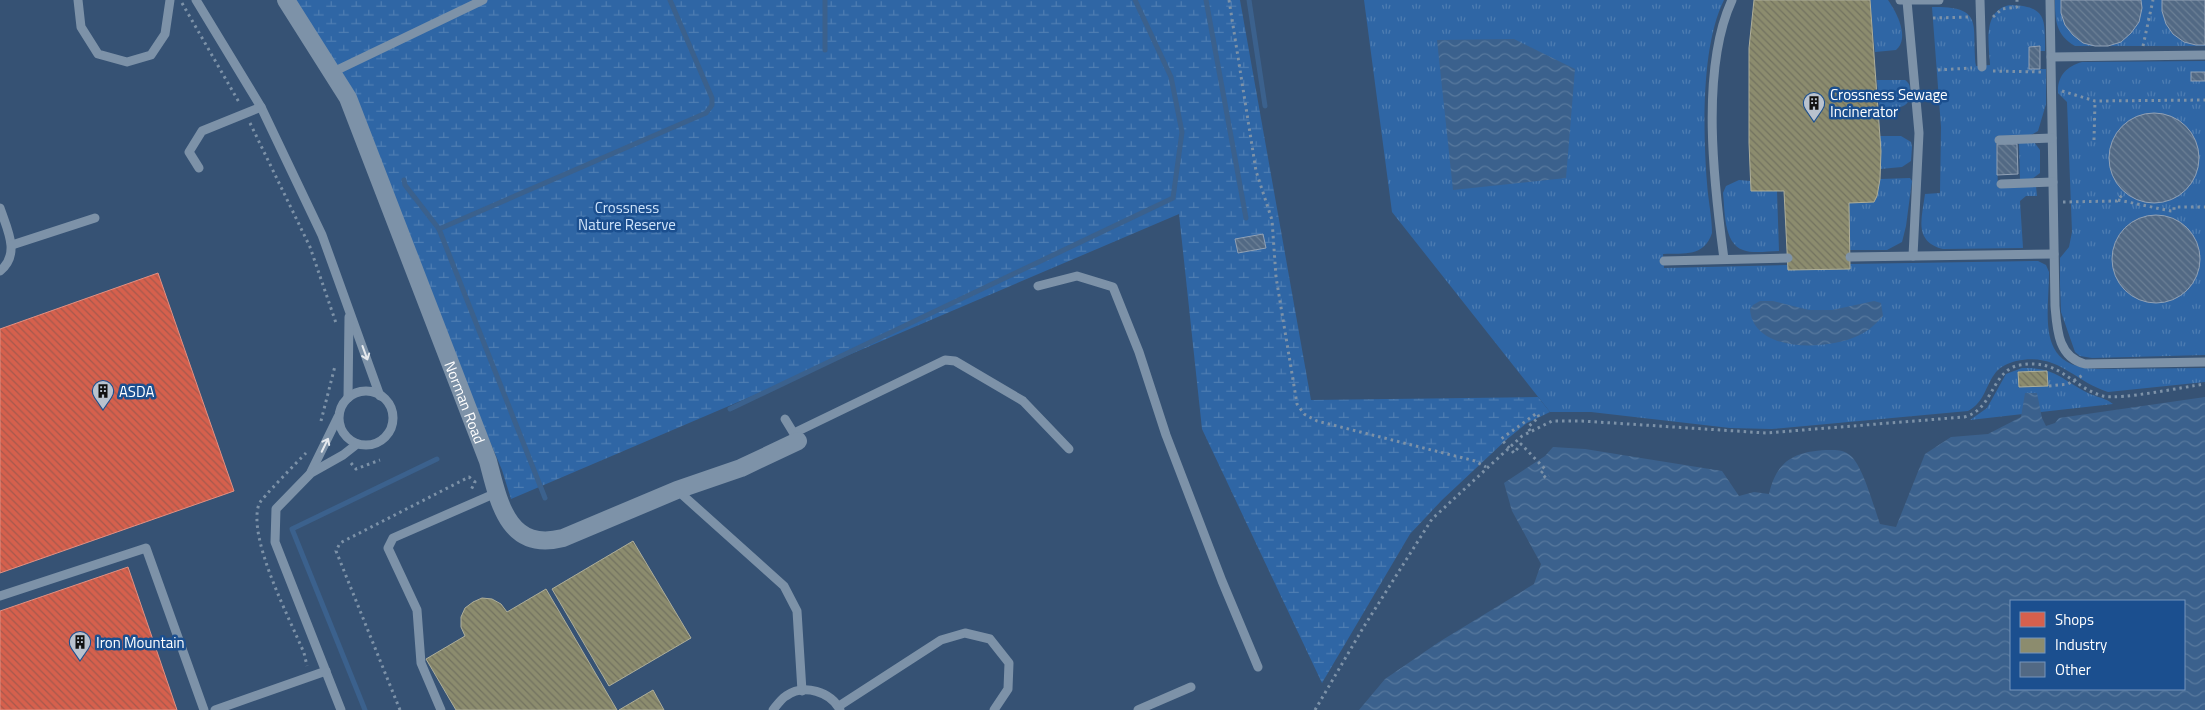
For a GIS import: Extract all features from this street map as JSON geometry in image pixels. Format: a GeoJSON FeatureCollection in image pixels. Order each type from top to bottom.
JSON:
{"type":"FeatureCollection","features":[{"type":"Feature","properties":{"kind":"street","name":"Norman Road"},"geometry":{"type":"LineString","coordinates":[[286,0],[332,72],[352,108],[488,461],[496,493],[509,522],[520,533],[532,540],[547,542],[563,538],[677,490],[741,468],[796,437]]}},
{"type":"Feature","properties":{"kind":"lane"},"geometry":{"type":"LineString","coordinates":[[78,0],[82,27],[98,54],[128,62],[151,55],[165,34],[170,0]]}},
{"type":"Feature","properties":{"kind":"lane"},"geometry":{"type":"LineString","coordinates":[[196,0],[261,108],[322,235],[380,396]]}},
{"type":"Feature","properties":{"kind":"lane"},"geometry":{"type":"LineString","coordinates":[[332,72],[483,0]]}},
{"type":"Feature","properties":{"kind":"lane"},"geometry":{"type":"LineString","coordinates":[[1724,260],[1715,192],[1713,96],[1720,35],[1724,16],[1732,0]]}},
{"type":"Feature","properties":{"kind":"lane"},"geometry":{"type":"LineString","coordinates":[[1900,0],[1939,0]]}},
{"type":"Feature","properties":{"kind":"lane"},"geometry":{"type":"LineString","coordinates":[[1980,0],[1982,67]]}},
{"type":"Feature","properties":{"kind":"lane"},"geometry":{"type":"LineString","coordinates":[[2050,0],[2055,306],[2060,342],[2070,358],[2077,362],[2093,364],[2205,362]]}},
{"type":"Feature","properties":{"kind":"lane"},"geometry":{"type":"LineString","coordinates":[[1907,1],[1919,133],[1913,256]]}},
{"type":"Feature","properties":{"kind":"lane"},"geometry":{"type":"LineString","coordinates":[[2051,57],[2205,54]]}},
{"type":"Feature","properties":{"kind":"lane"},"geometry":{"type":"LineString","coordinates":[[199,168],[189,152],[202,131],[261,108]]}},
{"type":"Feature","properties":{"kind":"lane"},"geometry":{"type":"LineString","coordinates":[[1999,140],[2052,138]]}},
{"type":"Feature","properties":{"kind":"lane"},"geometry":{"type":"LineString","coordinates":[[2001,184],[2053,182]]}},
{"type":"Feature","properties":{"kind":"lane"},"geometry":{"type":"LineString","coordinates":[[0,208],[12,245],[11,258],[0,271]]}},
{"type":"Feature","properties":{"kind":"lane"},"geometry":{"type":"LineString","coordinates":[[12,245],[95,218]]}},
{"type":"Feature","properties":{"kind":"lane"},"geometry":{"type":"LineString","coordinates":[[1850,257],[2054,254]]}},
{"type":"Feature","properties":{"kind":"lane"},"geometry":{"type":"LineString","coordinates":[[1664,261],[1788,258]]}},
{"type":"Feature","properties":{"kind":"lane"},"geometry":{"type":"LineString","coordinates":[[1038,286],[1077,276],[1113,288],[1139,352],[1166,435],[1222,581],[1258,666]]}},
{"type":"Feature","properties":{"kind":"lane"},"geometry":{"type":"LineString","coordinates":[[348,398],[349,310]]}},
{"type":"Feature","properties":{"kind":"lane"},"geometry":{"type":"LineString","coordinates":[[785,419],[796,437],[945,360],[955,361],[1022,401],[1070,449]]}},
{"type":"Feature","properties":{"kind":"lane"},"geometry":{"type":"LineString","coordinates":[[311,473],[339,416],[341,408],[348,398],[361,392],[370,392],[380,396],[388,403],[393,418],[390,431],[381,441],[369,445],[357,444],[346,438],[340,426],[339,416]]}},
{"type":"Feature","properties":{"kind":"lane"},"geometry":{"type":"LineString","coordinates":[[341,710],[276,542],[276,509],[311,473],[344,455],[357,444]]}},
{"type":"Feature","properties":{"kind":"lane"},"geometry":{"type":"LineString","coordinates":[[677,490],[784,586],[797,611],[802,691]]}},
{"type":"Feature","properties":{"kind":"lane"},"geometry":{"type":"LineString","coordinates":[[441,710],[421,663],[417,610],[388,548],[393,538],[496,493]]}},
{"type":"Feature","properties":{"kind":"lane"},"geometry":{"type":"LineString","coordinates":[[0,596],[146,548],[204,710]]}},
{"type":"Feature","properties":{"kind":"lane"},"geometry":{"type":"LineString","coordinates":[[773,710],[786,696],[802,691],[819,692],[830,697],[840,708],[941,640],[965,633],[990,639],[1009,663],[1008,690],[994,710]]}},
{"type":"Feature","properties":{"kind":"lane"},"geometry":{"type":"LineString","coordinates":[[215,710],[326,671]]}},
{"type":"Feature","properties":{"kind":"lane"},"geometry":{"type":"LineString","coordinates":[[1138,710],[1191,686]]}},
{"type":"Feature","properties":{"kind":"path"},"geometry":{"type":"LineString","coordinates":[[180,0],[245,114],[310,247],[338,327]]}},
{"type":"Feature","properties":{"kind":"path"},"geometry":{"type":"LineString","coordinates":[[1229,0],[1256,171],[1272,220],[1276,277],[1297,404],[1304,414],[1317,421],[1475,461],[1486,467]]}},
{"type":"Feature","properties":{"kind":"path"},"geometry":{"type":"LineString","coordinates":[[2142,55],[2152,0]]}},
{"type":"Feature","properties":{"kind":"path"},"geometry":{"type":"LineString","coordinates":[[2052,88],[2095,101],[2205,100]]}},
{"type":"Feature","properties":{"kind":"path"},"geometry":{"type":"LineString","coordinates":[[2094,140],[2095,101]]}},
{"type":"Feature","properties":{"kind":"path"},"geometry":{"type":"LineString","coordinates":[[2118,200],[2124,193]]}},
{"type":"Feature","properties":{"kind":"path"},"geometry":{"type":"LineString","coordinates":[[2053,202],[2118,200],[2171,211],[2174,211],[2174,207],[2205,207]]}},
{"type":"Feature","properties":{"kind":"path"},"geometry":{"type":"LineString","coordinates":[[320,424],[336,364]]}},
{"type":"Feature","properties":{"kind":"path"},"geometry":{"type":"LineString","coordinates":[[1315,710],[1426,526],[1508,447],[1530,431],[1552,421],[1582,421],[1766,433],[1964,417],[1980,409],[2001,375],[2010,367],[2029,364],[2045,365],[2095,392],[2115,398],[2205,384]]}},
{"type":"Feature","properties":{"kind":"path"},"geometry":{"type":"LineString","coordinates":[[2049,386],[2068,384],[2087,372],[2093,364]]}},
{"type":"Feature","properties":{"kind":"path"},"geometry":{"type":"LineString","coordinates":[[1530,431],[1528,427],[1538,417],[1537,414],[1501,439],[1514,453],[1521,444],[1545,469],[1541,473],[1546,478],[1549,476]]}},
{"type":"Feature","properties":{"kind":"path"},"geometry":{"type":"LineString","coordinates":[[304,653],[263,556],[257,525],[259,502],[308,451]]}},
{"type":"Feature","properties":{"kind":"path"},"geometry":{"type":"LineString","coordinates":[[344,455],[356,470],[380,460]]}},
{"type":"Feature","properties":{"kind":"green space","name":"Crossness Nature Reserve"},"geometry":{"type":"Polygon","coordinates":[[[291,0],[1240,0],[1311,400],[1538,397],[1550,412],[1527,423],[1506,440],[1442,500],[1410,534],[1322,683],[1202,429],[1179,214],[511,499],[502,470],[333,72],[291,0]]]}},
{"type":"Feature","properties":{"kind":"green space"},"geometry":{"type":"Polygon","coordinates":[[[1364,0],[1724,0],[1711,41],[1705,90],[1706,162],[1712,233],[1708,241],[1699,250],[1686,253],[1663,254],[1664,268],[1788,265],[1789,270],[1850,269],[1850,264],[2038,261],[2046,265],[2049,272],[2048,322],[2050,337],[2055,350],[2064,360],[2078,366],[2098,369],[2205,368],[2205,382],[2108,392],[2054,364],[2043,360],[2031,359],[2016,361],[2000,368],[1992,377],[1978,403],[1968,411],[1772,429],[1730,428],[1591,412],[1550,412],[1392,212],[1364,0]]]}},
{"type":"Feature","properties":{"kind":"green space"},"geometry":{"type":"Polygon","coordinates":[[[1870,0],[1888,0],[1895,12],[1902,32],[1900,45],[1896,50],[1875,52],[1870,0]]]}},
{"type":"Feature","properties":{"kind":"green space"},"geometry":{"type":"Polygon","coordinates":[[[2055,0],[2205,0],[2205,46],[2075,46],[2060,32],[2055,15],[2055,0]]]}},
{"type":"Feature","properties":{"kind":"green space"},"geometry":{"type":"Polygon","coordinates":[[[2010,5],[2031,8],[2037,12],[2041,16],[2045,30],[2045,51],[2040,51],[2039,46],[2029,47],[2029,69],[2046,69],[2046,104],[2038,131],[2031,135],[1996,136],[1998,188],[2036,186],[2037,196],[2026,196],[2020,201],[2023,248],[1943,249],[1927,240],[1923,234],[1921,220],[1925,194],[1940,193],[1941,127],[1932,7],[1961,10],[1968,15],[1974,29],[1976,66],[1990,65],[1989,29],[1991,21],[2001,8],[2010,5]]]}},
{"type":"Feature","properties":{"kind":"green space"},"geometry":{"type":"Polygon","coordinates":[[[2205,61],[2205,355],[2092,358],[2080,356],[2075,352],[2061,312],[2060,258],[2069,247],[2072,232],[2067,102],[2058,93],[2061,77],[2072,66],[2082,62],[2205,61]]]}},
{"type":"Feature","properties":{"kind":"green space"},"geometry":{"type":"Polygon","coordinates":[[[1877,80],[1905,80],[1910,87],[1908,102],[1901,107],[1879,108],[1877,80]]]}},
{"type":"Feature","properties":{"kind":"green space"},"geometry":{"type":"Polygon","coordinates":[[[1880,136],[1901,136],[1911,142],[1911,161],[1902,167],[1880,169],[1880,136]]]}},
{"type":"Feature","properties":{"kind":"green space"},"geometry":{"type":"Polygon","coordinates":[[[2034,142],[2040,150],[2040,173],[2032,179],[2020,180],[2019,143],[2034,142]]]}},
{"type":"Feature","properties":{"kind":"green space"},"geometry":{"type":"Polygon","coordinates":[[[1910,178],[1912,181],[1902,242],[1887,250],[1850,250],[1849,203],[1874,202],[1880,179],[1910,178]]]}},
{"type":"Feature","properties":{"kind":"green space"},"geometry":{"type":"Polygon","coordinates":[[[1739,180],[1751,181],[1751,191],[1777,191],[1779,251],[1756,252],[1743,250],[1736,246],[1728,233],[1723,193],[1726,186],[1739,180]]]}},
{"type":"Feature","properties":{"kind":"green space"},"geometry":{"type":"Polygon","coordinates":[[[2022,368],[2033,368],[2050,372],[2088,393],[2113,404],[1970,420],[1987,408],[2006,374],[2022,368]]]}},
{"type":"Feature","properties":{"kind":"water"},"geometry":{"type":"Polygon","coordinates":[[[1514,39],[1575,69],[1566,178],[1453,190],[1437,40],[1514,39]]]}},
{"type":"Feature","properties":{"kind":"water"},"geometry":{"type":"Polygon","coordinates":[[[1760,301],[1773,301],[1809,310],[1832,310],[1874,301],[1881,303],[1883,316],[1874,326],[1855,337],[1827,344],[1793,344],[1777,341],[1764,334],[1754,323],[1750,309],[1760,301]]]}},
{"type":"Feature","properties":{"kind":"water"},"geometry":{"type":"Polygon","coordinates":[[[2025,393],[2037,393],[2042,418],[2046,426],[2055,423],[2059,418],[2205,397],[2205,710],[1359,710],[1385,679],[1439,642],[1534,584],[1541,564],[1512,511],[1504,483],[1545,456],[1553,447],[1585,449],[1722,471],[1739,496],[1754,492],[1769,494],[1777,473],[1788,460],[1796,456],[1814,451],[1842,451],[1851,456],[1860,469],[1880,524],[1896,527],[1925,454],[1951,437],[1988,434],[2021,417],[2025,393]]]}},
{"type":"Feature","properties":{"kind":"building: Shops","name":"ASDA"},"geometry":{"type":"Polygon","coordinates":[[[158,273],[234,491],[0,573],[0,329],[158,273]]]}},
{"type":"Feature","properties":{"kind":"building: Shops","name":"Iron Mountain"},"geometry":{"type":"Polygon","coordinates":[[[128,567],[177,710],[0,710],[0,611],[128,567]]]}},
{"type":"Feature","properties":{"kind":"building: Industry","name":"Crossness Sewage Incinerator"},"geometry":{"type":"Polygon","coordinates":[[[1754,0],[1870,0],[1881,151],[1880,179],[1874,202],[1849,203],[1850,269],[1788,270],[1784,191],[1751,191],[1749,48],[1754,0]]]}},
{"type":"Feature","properties":{"kind":"building: Industry"},"geometry":{"type":"Polygon","coordinates":[[[2047,371],[2048,386],[2019,387],[2018,372],[2047,371]]]}},
{"type":"Feature","properties":{"kind":"building: Industry"},"geometry":{"type":"Polygon","coordinates":[[[633,541],[691,638],[609,686],[552,589],[633,541]]]}},
{"type":"Feature","properties":{"kind":"building: Industry"},"geometry":{"type":"Polygon","coordinates":[[[546,589],[617,710],[456,710],[426,659],[465,636],[461,627],[461,617],[465,608],[473,602],[482,598],[492,599],[501,604],[507,612],[546,589]]]}},
{"type":"Feature","properties":{"kind":"building: Industry"},"geometry":{"type":"Polygon","coordinates":[[[653,690],[664,710],[619,710],[653,690]]]}},
{"type":"Feature","properties":{"kind":"building: Other"},"geometry":{"type":"Polygon","coordinates":[[[2061,0],[2141,0],[2142,8],[2139,22],[2121,42],[2108,46],[2095,46],[2083,43],[2065,25],[2061,13],[2061,0]]]}},
{"type":"Feature","properties":{"kind":"building: Other"},"geometry":{"type":"Polygon","coordinates":[[[2162,0],[2205,0],[2205,45],[2184,42],[2173,34],[2166,24],[2162,11],[2162,0]]]}},
{"type":"Feature","properties":{"kind":"building: Other"},"geometry":{"type":"Polygon","coordinates":[[[2040,46],[2040,69],[2029,69],[2029,47],[2040,46]]]}},
{"type":"Feature","properties":{"kind":"building: Other"},"geometry":{"type":"Polygon","coordinates":[[[2191,72],[2205,72],[2205,81],[2191,81],[2191,72]]]}},
{"type":"Feature","properties":{"kind":"building: Other"},"geometry":{"type":"Polygon","coordinates":[[[2154,113],[2171,117],[2186,126],[2195,141],[2199,158],[2195,175],[2186,190],[2171,199],[2154,203],[2137,199],[2122,190],[2113,175],[2109,158],[2113,141],[2122,126],[2137,117],[2154,113]]]}},
{"type":"Feature","properties":{"kind":"building: Other"},"geometry":{"type":"Polygon","coordinates":[[[1997,144],[2017,144],[2018,174],[1997,175],[1997,144]]]}},
{"type":"Feature","properties":{"kind":"building: Other"},"geometry":{"type":"Polygon","coordinates":[[[2147,215],[2165,215],[2181,222],[2193,234],[2200,250],[2200,268],[2193,284],[2181,296],[2165,303],[2147,303],[2131,296],[2119,284],[2112,268],[2112,250],[2119,234],[2131,222],[2147,215]]]}},
{"type":"Feature","properties":{"kind":"building: Other"},"geometry":{"type":"Polygon","coordinates":[[[1263,234],[1266,248],[1238,253],[1235,239],[1263,234]]]}},
{"type":"Feature","properties":{"kind":"waterway"},"geometry":{"type":"LineString","coordinates":[[439,229],[706,113],[712,105],[712,98],[670,0]]}},
{"type":"Feature","properties":{"kind":"waterway"},"geometry":{"type":"LineString","coordinates":[[825,0],[825,50]]}},
{"type":"Feature","properties":{"kind":"waterway"},"geometry":{"type":"LineString","coordinates":[[730,409],[1173,198],[1182,132],[1171,77],[1135,0]]}},
{"type":"Feature","properties":{"kind":"waterway"},"geometry":{"type":"LineString","coordinates":[[1206,0],[1246,218]]}},
{"type":"Feature","properties":{"kind":"waterway"},"geometry":{"type":"LineString","coordinates":[[1249,0],[1265,106]]}},
{"type":"Feature","properties":{"kind":"waterway"},"geometry":{"type":"LineString","coordinates":[[404,180],[405,185],[439,229],[545,498]]}},
{"type":"Feature","properties":{"kind":"waterway"},"geometry":{"type":"LineString","coordinates":[[365,710],[292,529],[437,459]]}},
{"type":"Feature","properties":{"kind":"place","name":"Crossness Sewage Incinerator"},"geometry":{"type":"Point","coordinates":[1814,122]}},
{"type":"Feature","properties":{"kind":"place","name":"ASDA"},"geometry":{"type":"Point","coordinates":[103,410]}},
{"type":"Feature","properties":{"kind":"place","name":"Iron Mountain"},"geometry":{"type":"Point","coordinates":[80,661]}}]}
